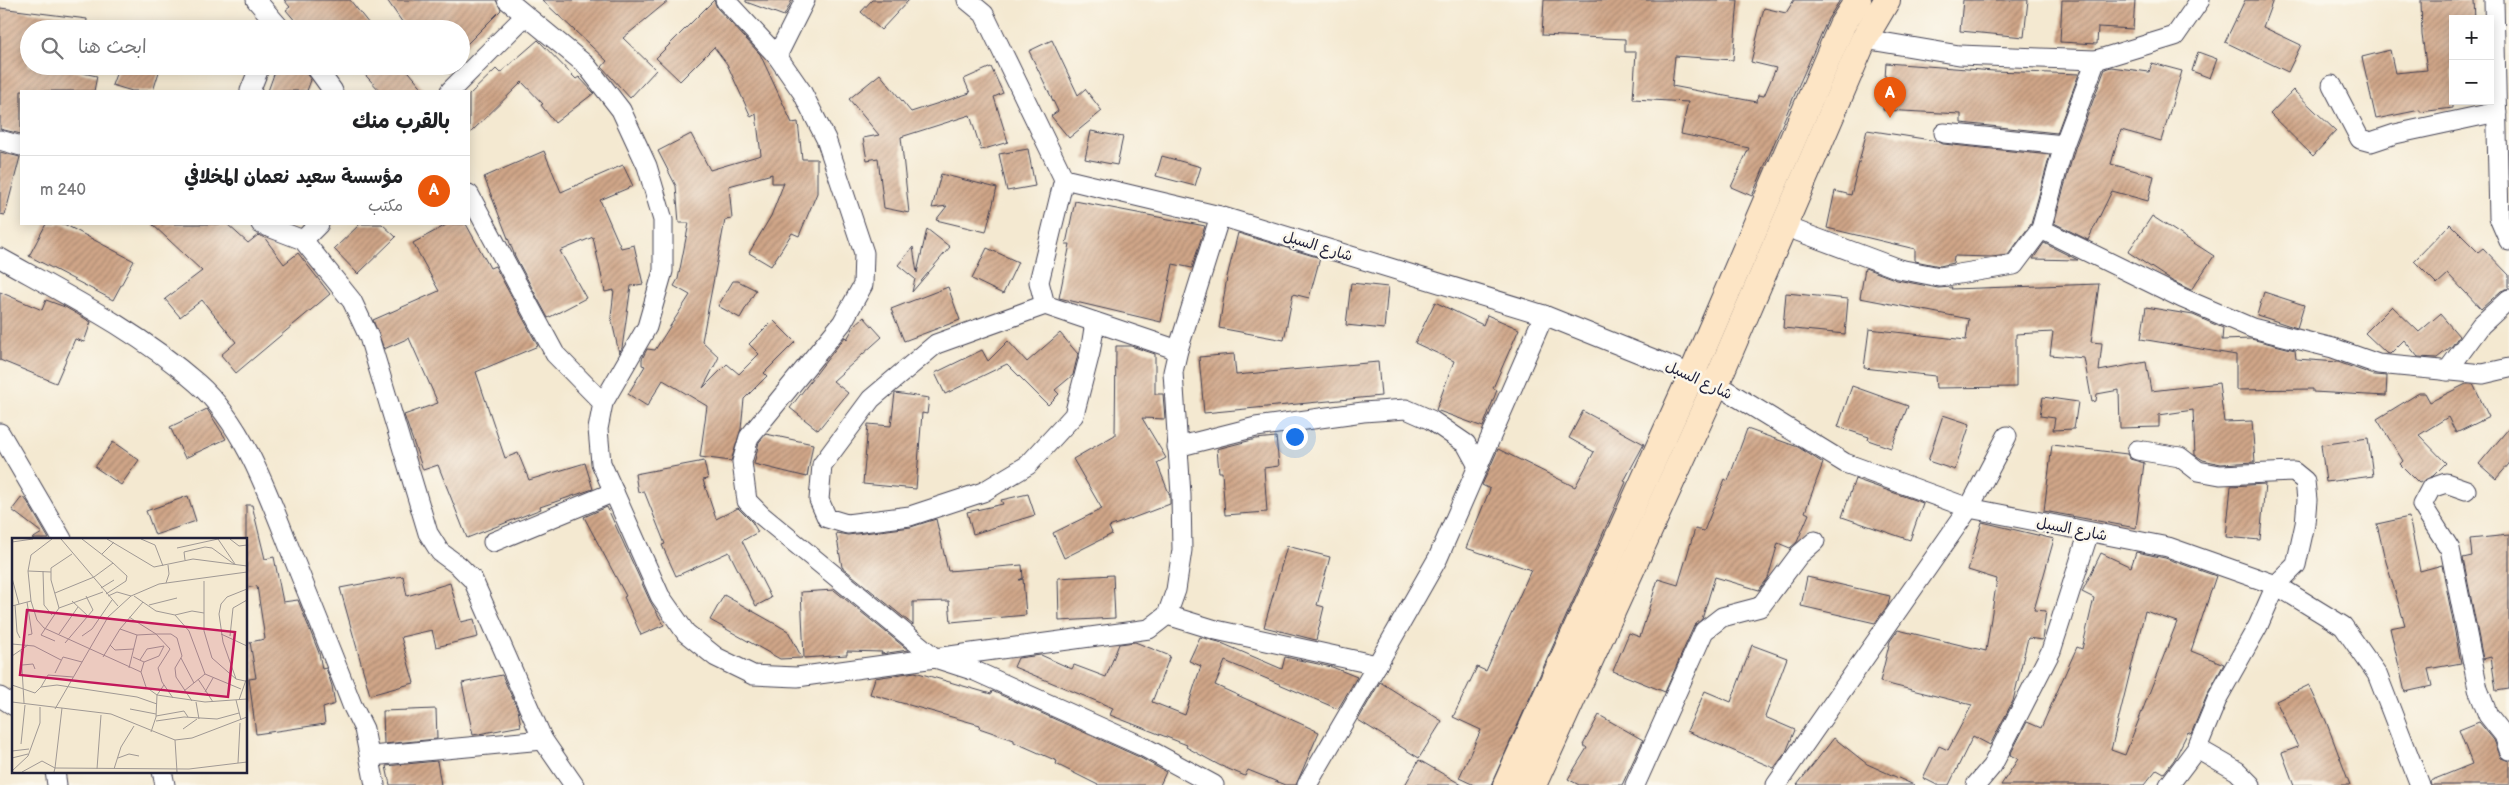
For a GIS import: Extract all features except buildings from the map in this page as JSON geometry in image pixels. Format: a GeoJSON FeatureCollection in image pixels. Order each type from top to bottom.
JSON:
{"type":"FeatureCollection","features":[{"type":"Feature","properties":{"kind":"main road"},"geometry":{"type":"LineString","coordinates":[[1506,785],[1692,374],[1842,25],[1858,0]]}},
{"type":"Feature","properties":{"kind":"main road"},"geometry":{"type":"LineString","coordinates":[[1533,785],[1716,384],[1864,39],[1887,0]]}},
{"type":"Feature","properties":{"kind":"street"},"geometry":{"type":"LineString","coordinates":[[256,0],[272,20]]}},
{"type":"Feature","properties":{"kind":"street"},"geometry":{"type":"LineString","coordinates":[[507,0],[586,65],[621,110],[647,166],[663,220],[663,271],[647,327],[603,403],[598,429],[601,463],[660,596],[686,633],[716,657],[753,675],[797,677],[1149,629],[1167,615],[1176,590],[1182,550],[1173,372],[1178,350],[1220,216]]}},
{"type":"Feature","properties":{"kind":"street"},"geometry":{"type":"LineString","coordinates":[[725,0],[777,56],[802,92],[826,139],[864,253],[862,285],[842,323],[749,437],[742,462],[747,501],[761,516],[935,658],[976,672],[1142,746],[1214,785]]}},
{"type":"Feature","properties":{"kind":"street"},"geometry":{"type":"LineString","coordinates":[[777,56],[805,0]]}},
{"type":"Feature","properties":{"kind":"street"},"geometry":{"type":"LineString","coordinates":[[967,0],[984,14],[1064,179],[1039,282],[1046,305]]}},
{"type":"Feature","properties":{"kind":"street"},"geometry":{"type":"LineString","coordinates":[[1864,39],[1959,55],[2096,60],[2175,36],[2200,0]]}},
{"type":"Feature","properties":{"kind":"street"},"geometry":{"type":"LineString","coordinates":[[2494,0],[2502,32],[2497,112],[2499,218],[2509,241]]}},
{"type":"Feature","properties":{"kind":"street"},"geometry":{"type":"LineString","coordinates":[[470,71],[525,16]]}},
{"type":"Feature","properties":{"kind":"street"},"geometry":{"type":"LineString","coordinates":[[1784,226],[1899,269],[1940,277],[2014,265],[2042,229],[2064,145],[2096,60]]}},
{"type":"Feature","properties":{"kind":"street"},"geometry":{"type":"LineString","coordinates":[[250,90],[256,75]]}},
{"type":"Feature","properties":{"kind":"street"},"geometry":{"type":"LineString","coordinates":[[322,75],[332,90]]}},
{"type":"Feature","properties":{"kind":"street"},"geometry":{"type":"LineString","coordinates":[[451,90],[466,75]]}},
{"type":"Feature","properties":{"kind":"street"},"geometry":{"type":"LineString","coordinates":[[2332,85],[2360,139],[2371,142],[2394,134],[2497,112]]}},
{"type":"Feature","properties":{"kind":"street"},"geometry":{"type":"LineString","coordinates":[[1944,133],[2064,145]]}},
{"type":"Feature","properties":{"kind":"street"},"geometry":{"type":"LineString","coordinates":[[0,140],[20,146]]}},
{"type":"Feature","properties":{"kind":"street","name":"شارع السبل"},"geometry":{"type":"LineString","coordinates":[[1064,179],[1220,216],[1544,315],[1716,384],[1845,463],[1969,508],[2168,547],[2276,585],[2343,626],[2349,634],[2377,674],[2420,785]]}},
{"type":"Feature","properties":{"kind":"street"},"geometry":{"type":"LineString","coordinates":[[470,196],[555,354],[603,403]]}},
{"type":"Feature","properties":{"kind":"street"},"geometry":{"type":"LineString","coordinates":[[263,225],[304,240],[352,301],[369,337],[428,533],[440,552],[473,580],[543,740],[574,785]]}},
{"type":"Feature","properties":{"kind":"street"},"geometry":{"type":"LineString","coordinates":[[304,240],[318,225]]}},
{"type":"Feature","properties":{"kind":"street"},"geometry":{"type":"LineString","coordinates":[[2042,229],[2182,298],[2252,328],[2332,348],[2378,364],[2483,374],[2509,368]]}},
{"type":"Feature","properties":{"kind":"street"},"geometry":{"type":"LineString","coordinates":[[0,258],[125,328],[198,384],[218,406],[242,441],[265,487],[352,705],[364,729],[371,756],[375,785]]}},
{"type":"Feature","properties":{"kind":"street"},"geometry":{"type":"LineString","coordinates":[[2447,370],[2481,325],[2509,299]]}},
{"type":"Feature","properties":{"kind":"street"},"geometry":{"type":"LineString","coordinates":[[1095,322],[1090,353],[1074,415],[1028,465],[983,492],[910,516],[847,524],[827,518],[819,500],[822,465],[871,399],[936,344],[1046,305],[1178,350]]}},
{"type":"Feature","properties":{"kind":"street"},"geometry":{"type":"LineString","coordinates":[[1307,785],[1438,558],[1544,315]]}},
{"type":"Feature","properties":{"kind":"street"},"geometry":{"type":"LineString","coordinates":[[1178,447],[1256,427],[1362,412],[1406,409],[1431,420],[1466,444],[1478,466]]}},
{"type":"Feature","properties":{"kind":"street"},"geometry":{"type":"LineString","coordinates":[[0,433],[61,538]]}},
{"type":"Feature","properties":{"kind":"street"},"geometry":{"type":"LineString","coordinates":[[1776,785],[1969,508],[2007,436]]}},
{"type":"Feature","properties":{"kind":"street"},"geometry":{"type":"LineString","coordinates":[[2137,450],[2180,457],[2198,471],[2220,475],[2294,472],[2305,481],[2307,500],[2305,524],[2296,565],[2276,585],[2258,626],[2218,696],[2197,748],[2169,785]]}},
{"type":"Feature","properties":{"kind":"street"},"geometry":{"type":"LineString","coordinates":[[2466,490],[2446,483],[2431,488],[2422,505],[2450,548],[2478,689],[2488,715],[2504,735],[2509,750]]}},
{"type":"Feature","properties":{"kind":"street"},"geometry":{"type":"LineString","coordinates":[[493,542],[614,492]]}},
{"type":"Feature","properties":{"kind":"street"},"geometry":{"type":"LineString","coordinates":[[1976,785],[1992,766],[2051,651],[2089,532]]}},
{"type":"Feature","properties":{"kind":"street"},"geometry":{"type":"LineString","coordinates":[[1635,785],[1704,631],[1722,617],[1760,606],[1799,555],[1815,541]]}},
{"type":"Feature","properties":{"kind":"street"},"geometry":{"type":"LineString","coordinates":[[1167,615],[1216,630],[1377,665]]}},
{"type":"Feature","properties":{"kind":"street"},"geometry":{"type":"LineString","coordinates":[[0,697],[12,705]]}},
{"type":"Feature","properties":{"kind":"street"},"geometry":{"type":"LineString","coordinates":[[371,756],[543,740]]}},
{"type":"Feature","properties":{"kind":"street"},"geometry":{"type":"LineString","coordinates":[[2197,748],[2237,771],[2251,785]]}},
{"type":"Feature","properties":{"kind":"street"},"geometry":{"type":"LineString","coordinates":[[55,772],[57,785]]}},
{"type":"Feature","properties":{"kind":"street"},"geometry":{"type":"LineString","coordinates":[[162,772],[165,785]]}},
{"type":"Feature","properties":{"kind":"place","name":"مؤسسة سعيد نعمان المخلافي"},"geometry":{"type":"Point","coordinates":[1890,118]}}]}
